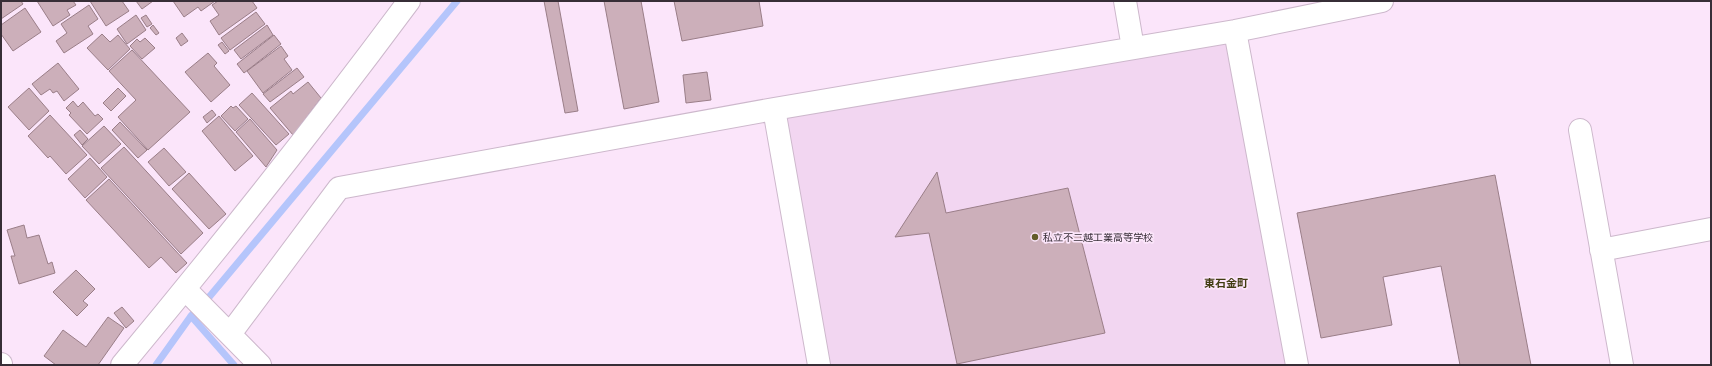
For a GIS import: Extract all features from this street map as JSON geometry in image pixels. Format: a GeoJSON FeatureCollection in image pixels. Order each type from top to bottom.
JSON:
{"type":"FeatureCollection","features":[{"type":"Feature","properties":{"kind":"street"},"geometry":{"type":"LineString","coordinates":[[122,365],[185,289],[352,78],[409,1]]}},
{"type":"Feature","properties":{"kind":"street"},"geometry":{"type":"LineString","coordinates":[[1125,1],[1134,48]]}},
{"type":"Feature","properties":{"kind":"street"},"geometry":{"type":"LineString","coordinates":[[230,334],[339,188],[774,109],[1235,31],[1382,1]]}},
{"type":"Feature","properties":{"kind":"street"},"geometry":{"type":"LineString","coordinates":[[1235,31],[1297,365]]}},
{"type":"Feature","properties":{"kind":"street"},"geometry":{"type":"LineString","coordinates":[[774,109],[819,365]]}},
{"type":"Feature","properties":{"kind":"street"},"geometry":{"type":"LineString","coordinates":[[1580,130],[1622,365]]}},
{"type":"Feature","properties":{"kind":"street"},"geometry":{"type":"LineString","coordinates":[[1601,250],[1711,229]]}},
{"type":"Feature","properties":{"kind":"street"},"geometry":{"type":"LineString","coordinates":[[185,289],[260,365]]}},
{"type":"Feature","properties":{"kind":"shaded area","name":"私立不二越工業高等学校"},"geometry":{"type":"Polygon","coordinates":[[[1235,31],[1297,365],[819,365],[774,109],[1235,31]]]}},
{"type":"Feature","properties":{"kind":"building"},"geometry":{"type":"Polygon","coordinates":[[[1,1],[21,1],[23,4],[1,19],[1,1]]]}},
{"type":"Feature","properties":{"kind":"building"},"geometry":{"type":"Polygon","coordinates":[[[37,1],[73,1],[76,5],[67,10],[70,15],[53,26],[37,1]]]}},
{"type":"Feature","properties":{"kind":"building"},"geometry":{"type":"Polygon","coordinates":[[[90,1],[122,1],[129,11],[106,26],[90,1]]]}},
{"type":"Feature","properties":{"kind":"building"},"geometry":{"type":"Polygon","coordinates":[[[136,1],[153,1],[142,9],[136,1]]]}},
{"type":"Feature","properties":{"kind":"building"},"geometry":{"type":"Polygon","coordinates":[[[173,1],[215,1],[201,11],[198,7],[184,17],[173,1]]]}},
{"type":"Feature","properties":{"kind":"building"},"geometry":{"type":"Polygon","coordinates":[[[218,1],[252,1],[257,8],[219,35],[210,21],[219,15],[212,5],[218,1]]]}},
{"type":"Feature","properties":{"kind":"building"},"geometry":{"type":"Polygon","coordinates":[[[544,1],[558,1],[578,111],[565,113],[544,1]]]}},
{"type":"Feature","properties":{"kind":"building"},"geometry":{"type":"Polygon","coordinates":[[[604,1],[641,1],[659,102],[624,109],[604,1]]]}},
{"type":"Feature","properties":{"kind":"building"},"geometry":{"type":"Polygon","coordinates":[[[674,1],[759,1],[763,26],[682,41],[674,1]]]}},
{"type":"Feature","properties":{"kind":"building"},"geometry":{"type":"Polygon","coordinates":[[[89,5],[98,19],[88,26],[93,34],[64,53],[56,41],[67,33],[61,24],[89,5]]]}},
{"type":"Feature","properties":{"kind":"building"},"geometry":{"type":"Polygon","coordinates":[[[25,8],[41,32],[13,51],[1,34],[1,25],[25,8]]]}},
{"type":"Feature","properties":{"kind":"building"},"geometry":{"type":"Polygon","coordinates":[[[256,12],[265,24],[230,50],[221,38],[256,12]]]}},
{"type":"Feature","properties":{"kind":"building"},"geometry":{"type":"Polygon","coordinates":[[[136,15],[146,30],[127,44],[117,29],[136,15]]]}},
{"type":"Feature","properties":{"kind":"building"},"geometry":{"type":"Polygon","coordinates":[[[146,15],[152,24],[147,27],[141,18],[146,15]]]}},
{"type":"Feature","properties":{"kind":"building"},"geometry":{"type":"Polygon","coordinates":[[[153,25],[159,33],[156,35],[150,28],[153,25]]]}},
{"type":"Feature","properties":{"kind":"building"},"geometry":{"type":"Polygon","coordinates":[[[267,25],[273,35],[241,59],[234,50],[267,25]]]}},
{"type":"Feature","properties":{"kind":"building"},"geometry":{"type":"Polygon","coordinates":[[[182,33],[188,41],[181,46],[176,38],[182,33]]]}},
{"type":"Feature","properties":{"kind":"building"},"geometry":{"type":"Polygon","coordinates":[[[102,34],[110,42],[118,35],[130,49],[108,70],[87,48],[102,34]]]}},
{"type":"Feature","properties":{"kind":"building"},"geometry":{"type":"Polygon","coordinates":[[[274,35],[281,44],[244,73],[237,64],[274,35]]]}},
{"type":"Feature","properties":{"kind":"building"},"geometry":{"type":"Polygon","coordinates":[[[145,38],[155,48],[142,59],[130,46],[137,39],[140,42],[145,38]]]}},
{"type":"Feature","properties":{"kind":"building"},"geometry":{"type":"Polygon","coordinates":[[[222,42],[229,51],[225,54],[218,45],[222,42]]]}},
{"type":"Feature","properties":{"kind":"building"},"geometry":{"type":"Polygon","coordinates":[[[281,46],[288,56],[284,59],[292,70],[263,93],[247,71],[281,46]]]}},
{"type":"Feature","properties":{"kind":"building"},"geometry":{"type":"Polygon","coordinates":[[[132,50],[190,112],[148,150],[118,117],[136,100],[109,71],[132,50]]]}},
{"type":"Feature","properties":{"kind":"building"},"geometry":{"type":"Polygon","coordinates":[[[208,53],[217,63],[214,66],[230,85],[211,102],[185,72],[208,53]]]}},
{"type":"Feature","properties":{"kind":"building"},"geometry":{"type":"Polygon","coordinates":[[[58,63],[79,89],[64,101],[57,91],[53,93],[50,89],[41,95],[32,84],[58,63]]]}},
{"type":"Feature","properties":{"kind":"building"},"geometry":{"type":"Polygon","coordinates":[[[297,68],[304,77],[270,102],[263,94],[297,68]]]}},
{"type":"Feature","properties":{"kind":"building"},"geometry":{"type":"Polygon","coordinates":[[[707,72],[711,100],[686,103],[683,75],[707,72]]]}},
{"type":"Feature","properties":{"kind":"building"},"geometry":{"type":"Polygon","coordinates":[[[308,82],[321,98],[293,135],[270,108],[291,91],[293,94],[308,82]]]}},
{"type":"Feature","properties":{"kind":"building"},"geometry":{"type":"Polygon","coordinates":[[[29,88],[49,111],[29,130],[8,107],[29,88]]]}},
{"type":"Feature","properties":{"kind":"building"},"geometry":{"type":"Polygon","coordinates":[[[118,88],[126,96],[111,111],[103,103],[118,88]]]}},
{"type":"Feature","properties":{"kind":"building"},"geometry":{"type":"Polygon","coordinates":[[[252,93],[289,134],[276,145],[239,105],[252,93]]]}},
{"type":"Feature","properties":{"kind":"building"},"geometry":{"type":"Polygon","coordinates":[[[73,101],[78,107],[83,102],[95,116],[98,114],[103,119],[87,134],[69,115],[71,113],[66,108],[73,101]]]}},
{"type":"Feature","properties":{"kind":"building"},"geometry":{"type":"Polygon","coordinates":[[[231,106],[233,108],[236,106],[248,119],[235,131],[221,116],[231,106]]]}},
{"type":"Feature","properties":{"kind":"building"},"geometry":{"type":"Polygon","coordinates":[[[212,110],[216,115],[207,123],[203,117],[212,110]]]}},
{"type":"Feature","properties":{"kind":"building"},"geometry":{"type":"Polygon","coordinates":[[[50,115],[87,155],[66,174],[50,156],[48,158],[28,136],[50,115]]]}},
{"type":"Feature","properties":{"kind":"building"},"geometry":{"type":"Polygon","coordinates":[[[219,116],[253,156],[235,171],[202,131],[219,116]]]}},
{"type":"Feature","properties":{"kind":"building"},"geometry":{"type":"Polygon","coordinates":[[[250,119],[277,150],[266,167],[236,132],[250,119]]]}},
{"type":"Feature","properties":{"kind":"building"},"geometry":{"type":"Polygon","coordinates":[[[120,122],[147,150],[138,158],[112,130],[120,122]]]}},
{"type":"Feature","properties":{"kind":"building"},"geometry":{"type":"Polygon","coordinates":[[[104,126],[121,144],[99,164],[82,146],[104,126]]]}},
{"type":"Feature","properties":{"kind":"building"},"geometry":{"type":"Polygon","coordinates":[[[80,130],[88,139],[82,145],[74,135],[80,130]]]}},
{"type":"Feature","properties":{"kind":"building"},"geometry":{"type":"Polygon","coordinates":[[[124,147],[203,233],[181,254],[101,168],[124,147]]]}},
{"type":"Feature","properties":{"kind":"building"},"geometry":{"type":"Polygon","coordinates":[[[164,148],[186,172],[169,186],[148,162],[164,148]]]}},
{"type":"Feature","properties":{"kind":"building"},"geometry":{"type":"Polygon","coordinates":[[[90,158],[107,177],[85,198],[68,179],[90,158]]]}},
{"type":"Feature","properties":{"kind":"building"},"geometry":{"type":"Polygon","coordinates":[[[937,172],[946,213],[1068,188],[1105,333],[957,364],[929,233],[895,237],[937,172]]]}},
{"type":"Feature","properties":{"kind":"building"},"geometry":{"type":"Polygon","coordinates":[[[189,173],[226,214],[209,229],[172,189],[189,173]]]}},
{"type":"Feature","properties":{"kind":"building"},"geometry":{"type":"Polygon","coordinates":[[[1495,175],[1531,365],[1460,365],[1441,266],[1383,277],[1392,325],[1321,338],[1297,213],[1495,175]]]}},
{"type":"Feature","properties":{"kind":"building"},"geometry":{"type":"Polygon","coordinates":[[[109,179],[187,263],[176,273],[161,257],[149,268],[86,200],[109,179]]]}},
{"type":"Feature","properties":{"kind":"building"},"geometry":{"type":"Polygon","coordinates":[[[24,225],[27,238],[39,235],[48,264],[52,262],[55,273],[19,284],[11,256],[15,256],[7,230],[24,225]]]}},
{"type":"Feature","properties":{"kind":"building"},"geometry":{"type":"Polygon","coordinates":[[[76,270],[95,289],[83,301],[88,305],[77,316],[53,292],[76,270]]]}},
{"type":"Feature","properties":{"kind":"building"},"geometry":{"type":"Polygon","coordinates":[[[122,307],[134,321],[126,328],[114,313],[122,307]]]}},
{"type":"Feature","properties":{"kind":"building"},"geometry":{"type":"Polygon","coordinates":[[[108,317],[124,328],[98,365],[56,365],[44,356],[63,330],[86,347],[108,317]]]}},
{"type":"Feature","properties":{"kind":"waterway"},"geometry":{"type":"LineString","coordinates":[[156,365],[191,316],[210,296],[457,1]]}},
{"type":"Feature","properties":{"kind":"waterway"},"geometry":{"type":"LineString","coordinates":[[191,316],[234,365]]}},
{"type":"Feature","properties":{"kind":"place","name":"私立不二越工業高等学校"},"geometry":{"type":"Point","coordinates":[1035,237]}},
{"type":"Feature","properties":{"kind":"district","name":"東石金町"},"geometry":{"type":"Point","coordinates":[1226,283]}}]}
